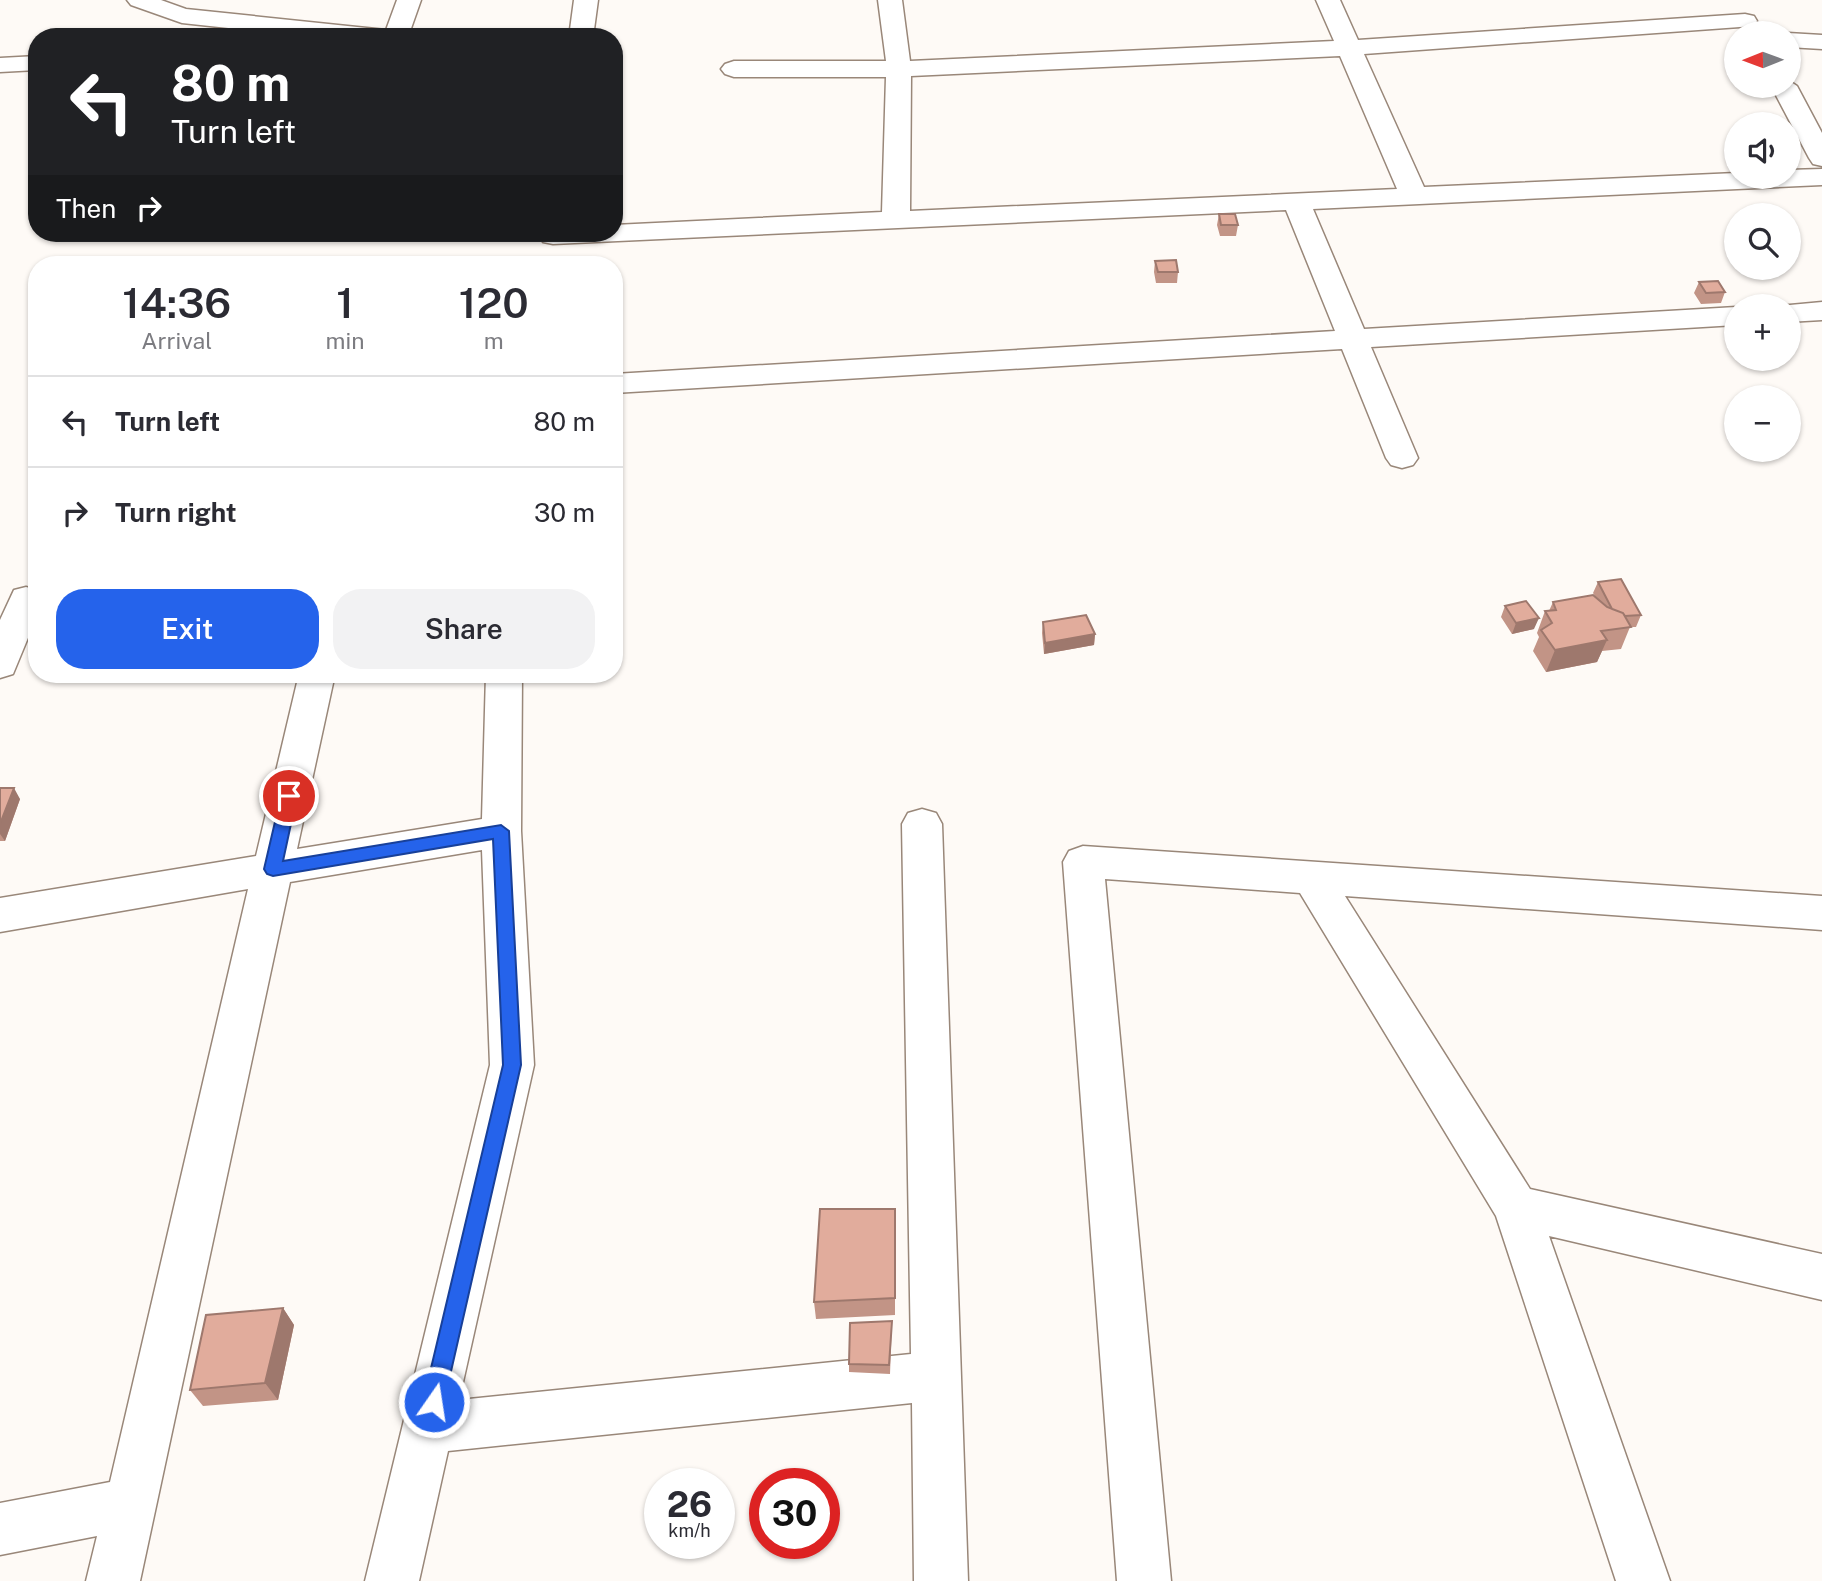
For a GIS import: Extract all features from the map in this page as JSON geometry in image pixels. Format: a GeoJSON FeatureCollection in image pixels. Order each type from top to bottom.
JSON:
{"type":"FeatureCollection","features":[{"type":"Feature","properties":{"kind":"street"},"geometry":{"type":"LineString","coordinates":[[139,0],[182,16],[299,28]]}},
{"type":"Feature","properties":{"kind":"street"},"geometry":{"type":"LineString","coordinates":[[182,16],[216,0]]}},
{"type":"Feature","properties":{"kind":"street"},"geometry":{"type":"LineString","coordinates":[[399,28],[409,0]]}},
{"type":"Feature","properties":{"kind":"street"},"geometry":{"type":"LineString","coordinates":[[582,28],[586,0]]}},
{"type":"Feature","properties":{"kind":"street"},"geometry":{"type":"LineString","coordinates":[[890,0],[899,69],[896,218]]}},
{"type":"Feature","properties":{"kind":"street"},"geometry":{"type":"LineString","coordinates":[[1328,0],[1414,196]]}},
{"type":"Feature","properties":{"kind":"street"},"geometry":{"type":"LineString","coordinates":[[1728,0],[1745,21]]}},
{"type":"Feature","properties":{"kind":"street"},"geometry":{"type":"LineString","coordinates":[[734,69],[899,69],[1724,28]]}},
{"type":"Feature","properties":{"kind":"street"},"geometry":{"type":"LineString","coordinates":[[1801,41],[1822,42]]}},
{"type":"Feature","properties":{"kind":"street"},"geometry":{"type":"LineString","coordinates":[[0,65],[28,63]]}},
{"type":"Feature","properties":{"kind":"street"},"geometry":{"type":"LineString","coordinates":[[1790,98],[1822,158]]}},
{"type":"Feature","properties":{"kind":"street"},"geometry":{"type":"LineString","coordinates":[[623,239],[896,218],[1822,177]]}},
{"type":"Feature","properties":{"kind":"street"},"geometry":{"type":"LineString","coordinates":[[1296,201],[1402,458]]}},
{"type":"Feature","properties":{"kind":"street"},"geometry":{"type":"LineString","coordinates":[[552,244],[578,242]]}},
{"type":"Feature","properties":{"kind":"street"},"geometry":{"type":"LineString","coordinates":[[1801,312],[1822,311]]}},
{"type":"Feature","properties":{"kind":"street"},"geometry":{"type":"LineString","coordinates":[[623,383],[1352,337],[1724,317]]}},
{"type":"Feature","properties":{"kind":"street"},"geometry":{"type":"LineString","coordinates":[[0,665],[21,600]]}},
{"type":"Feature","properties":{"kind":"street"},"geometry":{"type":"LineString","coordinates":[[113,1581],[315,683]]}},
{"type":"Feature","properties":{"kind":"street"},"geometry":{"type":"LineString","coordinates":[[392,1581],[512,1065],[501,831],[504,683]]}},
{"type":"Feature","properties":{"kind":"street"},"geometry":{"type":"LineString","coordinates":[[922,824],[941,1581]]}},
{"type":"Feature","properties":{"kind":"street"},"geometry":{"type":"LineString","coordinates":[[0,915],[501,831]]}},
{"type":"Feature","properties":{"kind":"street"},"geometry":{"type":"LineString","coordinates":[[1144,1581],[1083,862],[1822,913]]}},
{"type":"Feature","properties":{"kind":"street"},"geometry":{"type":"LineString","coordinates":[[1311,877],[1516,1208],[1643,1581]]}},
{"type":"Feature","properties":{"kind":"street"},"geometry":{"type":"LineString","coordinates":[[1516,1208],[1822,1277]]}},
{"type":"Feature","properties":{"kind":"street"},"geometry":{"type":"LineString","coordinates":[[428,1428],[935,1376]]}},
{"type":"Feature","properties":{"kind":"street"},"geometry":{"type":"LineString","coordinates":[[0,1529],[129,1504]]}},
{"type":"Feature","properties":{"kind":"building"},"geometry":{"type":"Polygon","coordinates":[[[1219,214],[1235,214],[1238,225],[1221,225],[1219,214]]]}},
{"type":"Feature","properties":{"kind":"building"},"geometry":{"type":"Polygon","coordinates":[[[1176,260],[1178,272],[1158,272],[1155,261],[1176,260]]]}},
{"type":"Feature","properties":{"kind":"building"},"geometry":{"type":"Polygon","coordinates":[[[1718,281],[1725,292],[1706,293],[1699,282],[1718,281]]]}},
{"type":"Feature","properties":{"kind":"building"},"geometry":{"type":"Polygon","coordinates":[[[1621,579],[1641,615],[1625,616],[1612,609],[1598,582],[1621,579]]]}},
{"type":"Feature","properties":{"kind":"building"},"geometry":{"type":"Polygon","coordinates":[[[1593,595],[1607,607],[1623,613],[1631,627],[1601,631],[1607,640],[1555,650],[1541,630],[1552,623],[1545,611],[1556,610],[1553,602],[1593,595]]]}},
{"type":"Feature","properties":{"kind":"building"},"geometry":{"type":"Polygon","coordinates":[[[1526,601],[1539,618],[1516,623],[1505,606],[1526,601]]]}},
{"type":"Feature","properties":{"kind":"building"},"geometry":{"type":"Polygon","coordinates":[[[1086,615],[1095,634],[1045,643],[1043,622],[1086,615]]]}},
{"type":"Feature","properties":{"kind":"building"},"geometry":{"type":"Polygon","coordinates":[[[0,788],[14,788],[0,824],[0,788]]]}},
{"type":"Feature","properties":{"kind":"building"},"geometry":{"type":"Polygon","coordinates":[[[820,1209],[895,1209],[895,1298],[814,1302],[820,1209]]]}},
{"type":"Feature","properties":{"kind":"building"},"geometry":{"type":"Polygon","coordinates":[[[283,1308],[265,1383],[190,1390],[206,1315],[283,1308]]]}},
{"type":"Feature","properties":{"kind":"building"},"geometry":{"type":"Polygon","coordinates":[[[892,1321],[889,1365],[849,1364],[850,1323],[892,1321]]]}},
{"type":"Feature","properties":{"kind":"route"},"geometry":{"type":"LineString","coordinates":[[289,796],[273,869],[501,831],[512,1065],[434,1402]]}}]}
